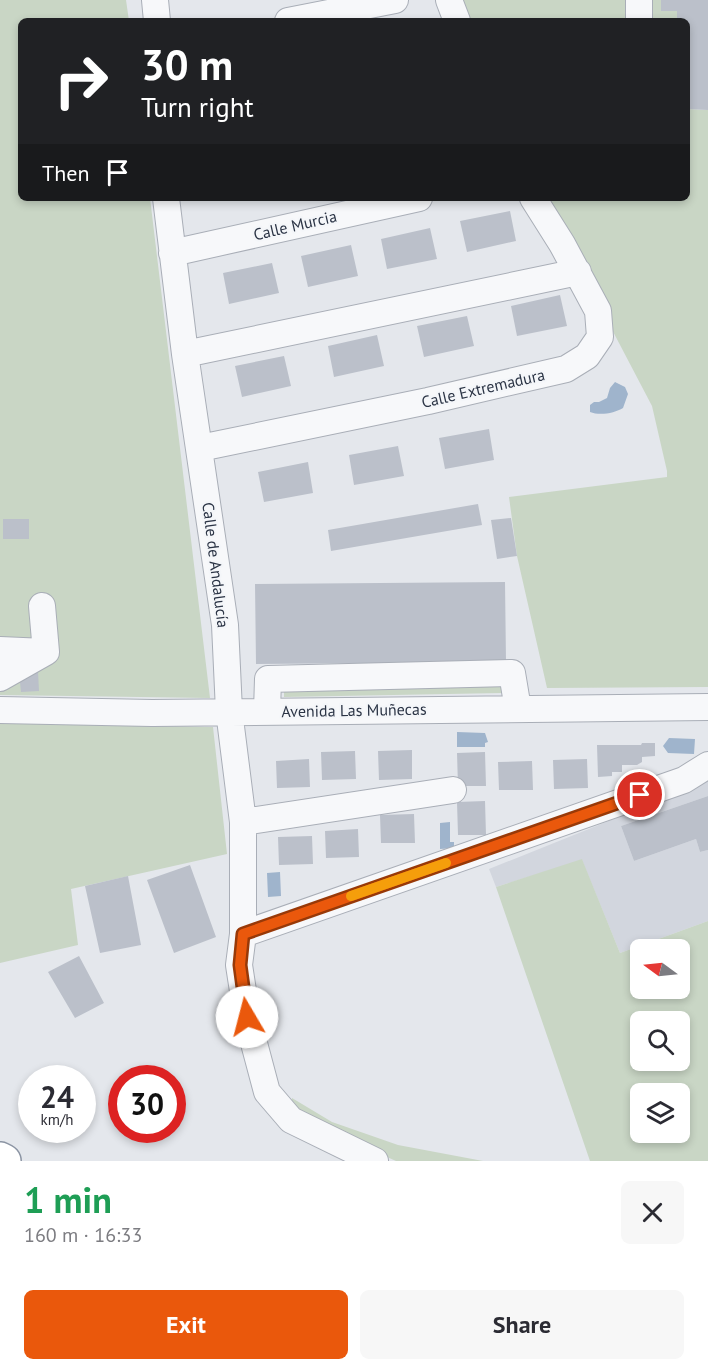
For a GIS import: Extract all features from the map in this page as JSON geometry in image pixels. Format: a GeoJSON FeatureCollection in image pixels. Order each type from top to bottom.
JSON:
{"type":"FeatureCollection","features":[{"type":"Feature","properties":{"kind":"street"},"geometry":{"type":"LineString","coordinates":[[155,0],[157,18]]}},
{"type":"Feature","properties":{"kind":"street"},"geometry":{"type":"LineString","coordinates":[[303,18],[395,0]]}},
{"type":"Feature","properties":{"kind":"street"},"geometry":{"type":"LineString","coordinates":[[449,0],[456,18]]}},
{"type":"Feature","properties":{"kind":"street"},"geometry":{"type":"LineString","coordinates":[[639,0],[639,18]]}},
{"type":"Feature","properties":{"kind":"street","name":"Calle de Andalucía"},"geometry":{"type":"LineString","coordinates":[[166,201],[185,354],[225,625],[229,711],[243,822],[243,934],[240,965],[247,1017],[267,1092],[291,1120],[375,1161]]}},
{"type":"Feature","properties":{"kind":"street","name":"Calle Murcia"},"geometry":{"type":"LineString","coordinates":[[172,253],[406,201]]}},
{"type":"Feature","properties":{"kind":"street","name":"Calle Extremadura"},"geometry":{"type":"LineString","coordinates":[[200,448],[428,401],[566,369],[587,356],[600,337],[598,311],[562,244],[535,201]]}},
{"type":"Feature","properties":{"kind":"street"},"geometry":{"type":"LineString","coordinates":[[185,354],[578,272]]}},
{"type":"Feature","properties":{"kind":"street"},"geometry":{"type":"LineString","coordinates":[[42,606],[46,652]]}},
{"type":"Feature","properties":{"kind":"street"},"geometry":{"type":"LineString","coordinates":[[0,651],[46,652]]}},
{"type":"Feature","properties":{"kind":"street"},"geometry":{"type":"LineString","coordinates":[[0,678],[46,652]]}},
{"type":"Feature","properties":{"kind":"street"},"geometry":{"type":"LineString","coordinates":[[267,711],[268,679],[512,673],[518,709]]}},
{"type":"Feature","properties":{"kind":"street","name":"Avenida Las Muñecas"},"geometry":{"type":"LineString","coordinates":[[0,710],[152,713],[708,707]]}},
{"type":"Feature","properties":{"kind":"street"},"geometry":{"type":"LineString","coordinates":[[243,934],[684,780],[708,765]]}},
{"type":"Feature","properties":{"kind":"street"},"geometry":{"type":"LineString","coordinates":[[243,822],[453,790]]}},
{"type":"Feature","properties":{"kind":"shaded area"},"geometry":{"type":"Polygon","coordinates":[[[708,778],[708,796],[621,826],[634,861],[696,839],[700,852],[708,850],[708,921],[658,939],[630,939],[630,949],[620,953],[582,860],[496,887],[489,869],[651,804],[708,778]]]}},
{"type":"Feature","properties":{"kind":"green space"},"geometry":{"type":"Polygon","coordinates":[[[0,0],[126,0],[129,18],[18,18],[18,201],[150,201],[210,698],[0,695],[0,0]]]}},
{"type":"Feature","properties":{"kind":"green space"},"geometry":{"type":"Polygon","coordinates":[[[461,0],[661,0],[661,11],[677,11],[677,18],[467,18],[461,0]]]}},
{"type":"Feature","properties":{"kind":"green space"},"geometry":{"type":"Polygon","coordinates":[[[690,109],[708,110],[708,687],[547,688],[517,556],[509,497],[667,477],[652,406],[545,201],[690,201],[690,109]]]}},
{"type":"Feature","properties":{"kind":"green space"},"geometry":{"type":"Polygon","coordinates":[[[503,685],[503,693],[284,697],[284,689],[503,685]]]}},
{"type":"Feature","properties":{"kind":"green space"},"geometry":{"type":"Polygon","coordinates":[[[0,723],[213,727],[227,854],[71,889],[78,945],[0,963],[0,723]]]}},
{"type":"Feature","properties":{"kind":"green space"},"geometry":{"type":"Polygon","coordinates":[[[582,859],[620,953],[630,949],[630,999],[690,999],[690,939],[658,939],[708,921],[708,1161],[590,1161],[496,887],[582,859]]]}},
{"type":"Feature","properties":{"kind":"green space"},"geometry":{"type":"Polygon","coordinates":[[[292,1098],[332,1122],[398,1145],[483,1161],[396,1161],[331,1132],[291,1109],[292,1098]]]}},
{"type":"Feature","properties":{"kind":"water"},"geometry":{"type":"Polygon","coordinates":[[[615,382],[625,387],[628,394],[623,408],[607,413],[590,412],[590,405],[607,398],[615,382]]]}},
{"type":"Feature","properties":{"kind":"water"},"geometry":{"type":"Polygon","coordinates":[[[457,732],[485,733],[488,742],[485,743],[485,747],[457,747],[457,732]]]}},
{"type":"Feature","properties":{"kind":"water"},"geometry":{"type":"Polygon","coordinates":[[[669,738],[695,739],[694,754],[668,753],[663,746],[669,738]]]}},
{"type":"Feature","properties":{"kind":"water"},"geometry":{"type":"Polygon","coordinates":[[[450,822],[450,842],[454,842],[454,848],[440,849],[440,823],[450,822]]]}},
{"type":"Feature","properties":{"kind":"water"},"geometry":{"type":"Polygon","coordinates":[[[280,872],[281,896],[268,897],[267,873],[280,872]]]}},
{"type":"Feature","properties":{"kind":"building"},"geometry":{"type":"Polygon","coordinates":[[[661,0],[708,0],[708,110],[690,109],[690,18],[677,18],[677,11],[661,11],[661,0]]]}},
{"type":"Feature","properties":{"kind":"building"},"geometry":{"type":"Polygon","coordinates":[[[510,211],[516,241],[467,252],[460,221],[510,211]]]}},
{"type":"Feature","properties":{"kind":"building"},"geometry":{"type":"Polygon","coordinates":[[[430,228],[437,259],[387,269],[381,239],[430,228]]]}},
{"type":"Feature","properties":{"kind":"building"},"geometry":{"type":"Polygon","coordinates":[[[351,245],[358,276],[308,287],[301,256],[351,245]]]}},
{"type":"Feature","properties":{"kind":"building"},"geometry":{"type":"Polygon","coordinates":[[[272,263],[279,293],[229,304],[223,273],[272,263]]]}},
{"type":"Feature","properties":{"kind":"building"},"geometry":{"type":"Polygon","coordinates":[[[560,295],[567,326],[517,336],[511,306],[560,295]]]}},
{"type":"Feature","properties":{"kind":"building"},"geometry":{"type":"Polygon","coordinates":[[[467,316],[474,346],[424,357],[417,326],[467,316]]]}},
{"type":"Feature","properties":{"kind":"building"},"geometry":{"type":"Polygon","coordinates":[[[377,335],[384,366],[334,377],[328,346],[377,335]]]}},
{"type":"Feature","properties":{"kind":"building"},"geometry":{"type":"Polygon","coordinates":[[[284,356],[291,386],[242,397],[235,366],[284,356]]]}},
{"type":"Feature","properties":{"kind":"building"},"geometry":{"type":"Polygon","coordinates":[[[489,429],[494,460],[445,469],[439,438],[489,429]]]}},
{"type":"Feature","properties":{"kind":"building"},"geometry":{"type":"Polygon","coordinates":[[[398,446],[404,476],[354,485],[349,455],[398,446]]]}},
{"type":"Feature","properties":{"kind":"building"},"geometry":{"type":"Polygon","coordinates":[[[308,462],[313,493],[264,502],[258,472],[308,462]]]}},
{"type":"Feature","properties":{"kind":"building"},"geometry":{"type":"Polygon","coordinates":[[[478,504],[482,525],[331,551],[328,530],[478,504]]]}},
{"type":"Feature","properties":{"kind":"building"},"geometry":{"type":"Polygon","coordinates":[[[511,518],[517,556],[497,559],[491,520],[511,518]]]}},
{"type":"Feature","properties":{"kind":"building"},"geometry":{"type":"Polygon","coordinates":[[[3,519],[29,519],[29,539],[3,539],[3,519]]]}},
{"type":"Feature","properties":{"kind":"building"},"geometry":{"type":"Polygon","coordinates":[[[505,582],[506,662],[256,664],[255,584],[505,582]]]}},
{"type":"Feature","properties":{"kind":"building"},"geometry":{"type":"Polygon","coordinates":[[[38,671],[39,691],[21,692],[19,672],[38,671]]]}},
{"type":"Feature","properties":{"kind":"building"},"geometry":{"type":"Polygon","coordinates":[[[642,743],[655,743],[655,756],[642,757],[642,762],[637,765],[622,765],[622,772],[612,772],[612,776],[598,777],[597,745],[641,745],[642,743]]]}},
{"type":"Feature","properties":{"kind":"building"},"geometry":{"type":"Polygon","coordinates":[[[412,750],[412,779],[379,780],[378,751],[412,750]]]}},
{"type":"Feature","properties":{"kind":"building"},"geometry":{"type":"Polygon","coordinates":[[[355,751],[356,779],[322,780],[321,752],[355,751]]]}},
{"type":"Feature","properties":{"kind":"building"},"geometry":{"type":"Polygon","coordinates":[[[485,752],[486,786],[458,786],[457,753],[485,752]]]}},
{"type":"Feature","properties":{"kind":"building"},"geometry":{"type":"Polygon","coordinates":[[[309,759],[310,787],[277,788],[276,761],[309,759]]]}},
{"type":"Feature","properties":{"kind":"building"},"geometry":{"type":"Polygon","coordinates":[[[587,759],[588,788],[554,789],[553,760],[587,759]]]}},
{"type":"Feature","properties":{"kind":"building"},"geometry":{"type":"Polygon","coordinates":[[[532,761],[533,790],[499,790],[498,762],[532,761]]]}},
{"type":"Feature","properties":{"kind":"building"},"geometry":{"type":"Polygon","coordinates":[[[708,796],[708,850],[700,852],[696,839],[634,861],[621,826],[708,796]]]}},
{"type":"Feature","properties":{"kind":"building"},"geometry":{"type":"Polygon","coordinates":[[[485,801],[486,835],[458,835],[457,802],[485,801]]]}},
{"type":"Feature","properties":{"kind":"building"},"geometry":{"type":"Polygon","coordinates":[[[414,814],[415,843],[381,843],[380,815],[414,814]]]}},
{"type":"Feature","properties":{"kind":"building"},"geometry":{"type":"Polygon","coordinates":[[[358,829],[359,857],[326,858],[325,831],[358,829]]]}},
{"type":"Feature","properties":{"kind":"building"},"geometry":{"type":"Polygon","coordinates":[[[312,836],[313,864],[279,865],[278,837],[312,836]]]}},
{"type":"Feature","properties":{"kind":"building"},"geometry":{"type":"Polygon","coordinates":[[[190,865],[216,937],[174,953],[147,880],[190,865]]]}},
{"type":"Feature","properties":{"kind":"building"},"geometry":{"type":"Polygon","coordinates":[[[128,876],[141,945],[100,953],[85,886],[128,876]]]}},
{"type":"Feature","properties":{"kind":"building"},"geometry":{"type":"Polygon","coordinates":[[[79,956],[104,1003],[75,1018],[48,972],[79,956]]]}},
{"type":"Feature","properties":{"kind":"slow traffic"},"geometry":{"type":"LineString","coordinates":[[351,896],[446,863]]}},
{"type":"Feature","properties":{"kind":"route"},"geometry":{"type":"LineString","coordinates":[[247,1017],[240,965],[243,934],[640,795]]}}]}
